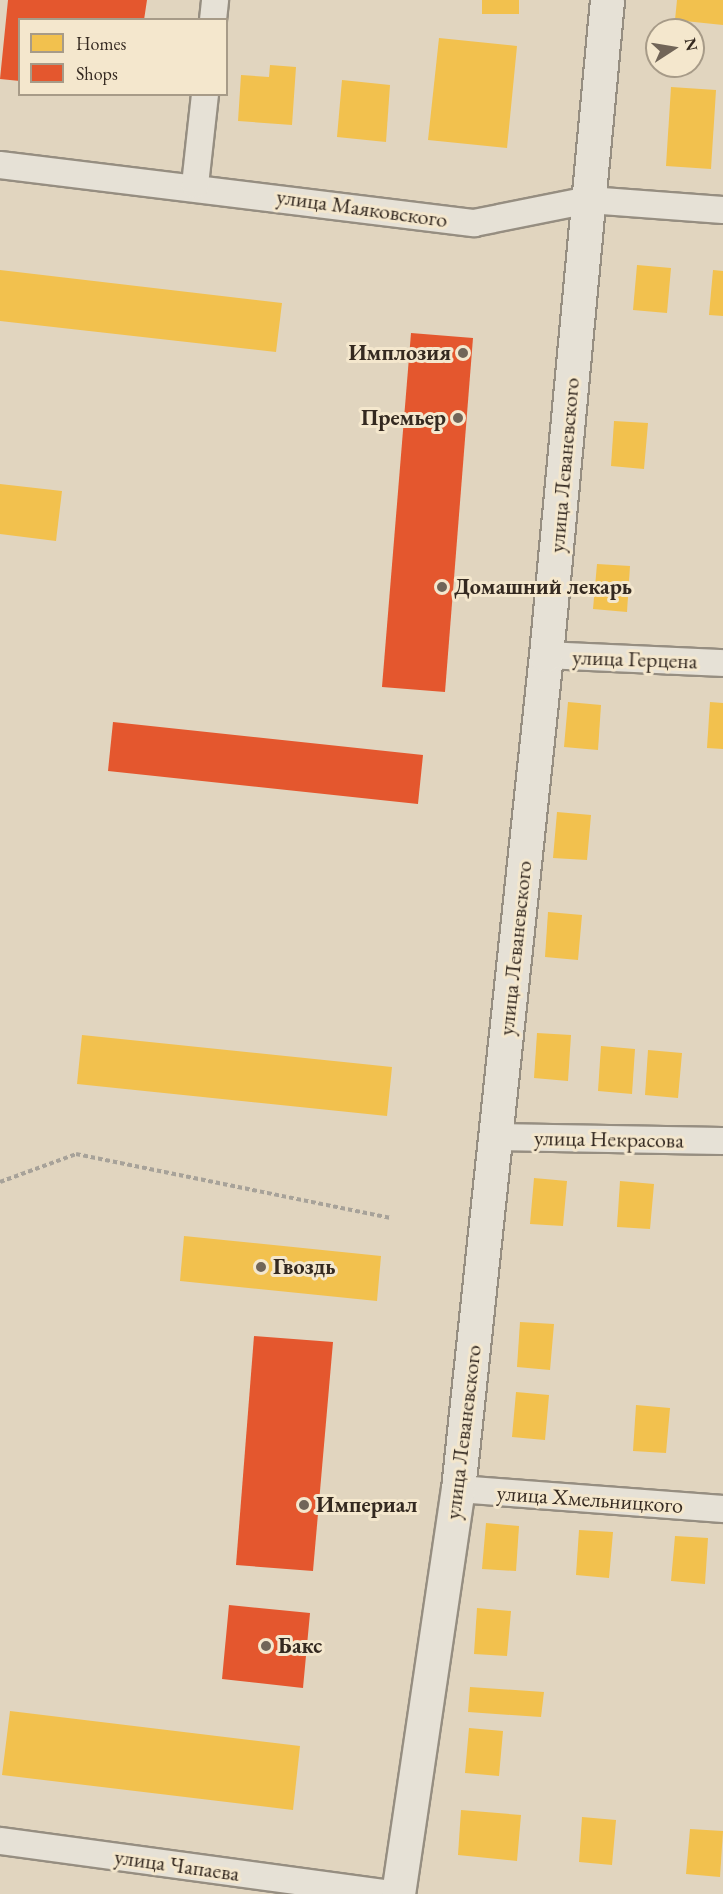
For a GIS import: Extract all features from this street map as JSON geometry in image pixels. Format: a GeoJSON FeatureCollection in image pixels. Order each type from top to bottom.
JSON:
{"type":"FeatureCollection","features":[{"type":"Feature","properties":{"kind":"street"},"geometry":{"type":"LineString","coordinates":[[213,18],[215,0]]}},
{"type":"Feature","properties":{"kind":"street","name":"улица Леваневского"},"geometry":{"type":"LineString","coordinates":[[399,1894],[458,1489],[546,655],[607,0]]}},
{"type":"Feature","properties":{"kind":"street"},"geometry":{"type":"LineString","coordinates":[[195,185],[205,96]]}},
{"type":"Feature","properties":{"kind":"street","name":"улица Маяковского"},"geometry":{"type":"LineString","coordinates":[[0,165],[195,185],[474,223],[589,200],[723,210]]}},
{"type":"Feature","properties":{"kind":"street","name":"улица Герцена"},"geometry":{"type":"LineString","coordinates":[[546,655],[723,663]]}},
{"type":"Feature","properties":{"kind":"street","name":"улица Некрасова"},"geometry":{"type":"LineString","coordinates":[[495,1137],[723,1141]]}},
{"type":"Feature","properties":{"kind":"street","name":"улица Хмельницкого"},"geometry":{"type":"LineString","coordinates":[[458,1489],[723,1509]]}},
{"type":"Feature","properties":{"kind":"street","name":"улица Чапаева"},"geometry":{"type":"LineString","coordinates":[[0,1841],[390,1894]]}},
{"type":"Feature","properties":{"kind":"path"},"geometry":{"type":"LineString","coordinates":[[0,1182],[76,1154],[390,1218]]}},
{"type":"Feature","properties":{"kind":"building: Homes"},"geometry":{"type":"Polygon","coordinates":[[[482,0],[519,0],[519,14],[482,14],[482,0]]]}},
{"type":"Feature","properties":{"kind":"building: Homes"},"geometry":{"type":"Polygon","coordinates":[[[677,0],[723,0],[723,25],[705,23],[705,18],[675,18],[677,0]]]}},
{"type":"Feature","properties":{"kind":"building: Homes"},"geometry":{"type":"Polygon","coordinates":[[[439,38],[517,46],[507,148],[428,140],[439,38]]]}},
{"type":"Feature","properties":{"kind":"building: Homes"},"geometry":{"type":"Polygon","coordinates":[[[270,65],[296,67],[292,125],[238,121],[241,75],[269,77],[270,65]]]}},
{"type":"Feature","properties":{"kind":"building: Homes"},"geometry":{"type":"Polygon","coordinates":[[[342,80],[390,85],[386,142],[337,137],[342,80]]]}},
{"type":"Feature","properties":{"kind":"building: Homes"},"geometry":{"type":"Polygon","coordinates":[[[671,87],[716,90],[711,169],[666,166],[671,87]]]}},
{"type":"Feature","properties":{"kind":"building: Homes"},"geometry":{"type":"Polygon","coordinates":[[[637,265],[671,268],[667,313],[633,310],[637,265]]]}},
{"type":"Feature","properties":{"kind":"building: Homes"},"geometry":{"type":"Polygon","coordinates":[[[0,270],[282,303],[276,352],[0,321],[0,270]]]}},
{"type":"Feature","properties":{"kind":"building: Homes"},"geometry":{"type":"Polygon","coordinates":[[[713,270],[723,271],[723,316],[709,315],[713,270]]]}},
{"type":"Feature","properties":{"kind":"building: Homes"},"geometry":{"type":"Polygon","coordinates":[[[614,421],[648,423],[644,469],[611,466],[614,421]]]}},
{"type":"Feature","properties":{"kind":"building: Homes"},"geometry":{"type":"Polygon","coordinates":[[[0,484],[62,491],[56,541],[0,534],[0,484]]]}},
{"type":"Feature","properties":{"kind":"building: Homes"},"geometry":{"type":"Polygon","coordinates":[[[597,564],[630,566],[627,612],[593,609],[597,564]]]}},
{"type":"Feature","properties":{"kind":"building: Homes"},"geometry":{"type":"Polygon","coordinates":[[[568,702],[601,705],[598,750],[564,747],[568,702]]]}},
{"type":"Feature","properties":{"kind":"building: Homes"},"geometry":{"type":"Polygon","coordinates":[[[710,702],[723,703],[723,749],[707,748],[710,702]]]}},
{"type":"Feature","properties":{"kind":"building: Homes"},"geometry":{"type":"Polygon","coordinates":[[[557,812],[591,815],[587,860],[553,858],[557,812]]]}},
{"type":"Feature","properties":{"kind":"building: Homes"},"geometry":{"type":"Polygon","coordinates":[[[548,912],[582,915],[578,960],[545,957],[548,912]]]}},
{"type":"Feature","properties":{"kind":"building: Homes"},"geometry":{"type":"Polygon","coordinates":[[[537,1033],[571,1035],[568,1081],[534,1078],[537,1033]]]}},
{"type":"Feature","properties":{"kind":"building: Homes"},"geometry":{"type":"Polygon","coordinates":[[[82,1035],[392,1067],[387,1116],[77,1084],[82,1035]]]}},
{"type":"Feature","properties":{"kind":"building: Homes"},"geometry":{"type":"Polygon","coordinates":[[[601,1046],[635,1049],[632,1094],[598,1091],[601,1046]]]}},
{"type":"Feature","properties":{"kind":"building: Homes"},"geometry":{"type":"Polygon","coordinates":[[[648,1050],[682,1053],[678,1098],[645,1095],[648,1050]]]}},
{"type":"Feature","properties":{"kind":"building: Homes"},"geometry":{"type":"Polygon","coordinates":[[[534,1178],[567,1181],[563,1226],[530,1224],[534,1178]]]}},
{"type":"Feature","properties":{"kind":"building: Homes"},"geometry":{"type":"Polygon","coordinates":[[[620,1181],[654,1184],[650,1229],[617,1227],[620,1181]]]}},
{"type":"Feature","properties":{"kind":"building: Homes","name":"Гвоздь"},"geometry":{"type":"Polygon","coordinates":[[[184,1236],[381,1256],[377,1301],[180,1281],[184,1236]]]}},
{"type":"Feature","properties":{"kind":"building: Homes"},"geometry":{"type":"Polygon","coordinates":[[[520,1322],[554,1324],[550,1370],[517,1367],[520,1322]]]}},
{"type":"Feature","properties":{"kind":"building: Homes"},"geometry":{"type":"Polygon","coordinates":[[[516,1392],[549,1395],[545,1440],[512,1437],[516,1392]]]}},
{"type":"Feature","properties":{"kind":"building: Homes"},"geometry":{"type":"Polygon","coordinates":[[[636,1405],[670,1408],[666,1453],[633,1451],[636,1405]]]}},
{"type":"Feature","properties":{"kind":"building: Homes"},"geometry":{"type":"Polygon","coordinates":[[[486,1523],[519,1526],[516,1571],[482,1569],[486,1523]]]}},
{"type":"Feature","properties":{"kind":"building: Homes"},"geometry":{"type":"Polygon","coordinates":[[[579,1530],[613,1532],[609,1578],[576,1575],[579,1530]]]}},
{"type":"Feature","properties":{"kind":"building: Homes"},"geometry":{"type":"Polygon","coordinates":[[[675,1536],[708,1538],[705,1584],[671,1581],[675,1536]]]}},
{"type":"Feature","properties":{"kind":"building: Homes"},"geometry":{"type":"Polygon","coordinates":[[[477,1608],[511,1611],[507,1656],[474,1654],[477,1608]]]}},
{"type":"Feature","properties":{"kind":"building: Homes"},"geometry":{"type":"Polygon","coordinates":[[[470,1687],[544,1692],[541,1717],[468,1712],[470,1687]]]}},
{"type":"Feature","properties":{"kind":"building: Homes"},"geometry":{"type":"Polygon","coordinates":[[[10,1711],[300,1746],[293,1810],[2,1775],[10,1711]]]}},
{"type":"Feature","properties":{"kind":"building: Homes"},"geometry":{"type":"Polygon","coordinates":[[[469,1728],[503,1731],[499,1776],[465,1773],[469,1728]]]}},
{"type":"Feature","properties":{"kind":"building: Homes"},"geometry":{"type":"Polygon","coordinates":[[[461,1810],[521,1815],[517,1861],[458,1855],[461,1810]]]}},
{"type":"Feature","properties":{"kind":"building: Homes"},"geometry":{"type":"Polygon","coordinates":[[[582,1817],[616,1820],[612,1865],[579,1862],[582,1817]]]}},
{"type":"Feature","properties":{"kind":"building: Homes"},"geometry":{"type":"Polygon","coordinates":[[[690,1829],[723,1831],[720,1877],[686,1874],[690,1829]]]}},
{"type":"Feature","properties":{"kind":"building: Shops"},"geometry":{"type":"Polygon","coordinates":[[[8,0],[147,0],[144,18],[18,18],[18,81],[0,79],[8,0]]]}},
{"type":"Feature","properties":{"kind":"building: Shops"},"geometry":{"type":"Polygon","coordinates":[[[411,333],[473,338],[445,692],[382,687],[411,333]]]}},
{"type":"Feature","properties":{"kind":"building: Shops"},"geometry":{"type":"Polygon","coordinates":[[[113,722],[423,755],[418,804],[108,771],[113,722]]]}},
{"type":"Feature","properties":{"kind":"building: Shops"},"geometry":{"type":"Polygon","coordinates":[[[254,1336],[333,1342],[313,1571],[236,1565],[254,1336]]]}},
{"type":"Feature","properties":{"kind":"building: Shops","name":"Бакс"},"geometry":{"type":"Polygon","coordinates":[[[229,1605],[310,1613],[303,1688],[222,1679],[229,1605]]]}},
{"type":"Feature","properties":{"kind":"place","name":"Имплозия"},"geometry":{"type":"Point","coordinates":[463,353]}},
{"type":"Feature","properties":{"kind":"place","name":"Премьер"},"geometry":{"type":"Point","coordinates":[458,418]}},
{"type":"Feature","properties":{"kind":"place","name":"Домашний лекарь"},"geometry":{"type":"Point","coordinates":[442,587]}},
{"type":"Feature","properties":{"kind":"place","name":"Гвоздь"},"geometry":{"type":"Point","coordinates":[261,1267]}},
{"type":"Feature","properties":{"kind":"place","name":"Империал"},"geometry":{"type":"Point","coordinates":[304,1505]}},
{"type":"Feature","properties":{"kind":"place","name":"Бакс"},"geometry":{"type":"Point","coordinates":[266,1646]}}]}
